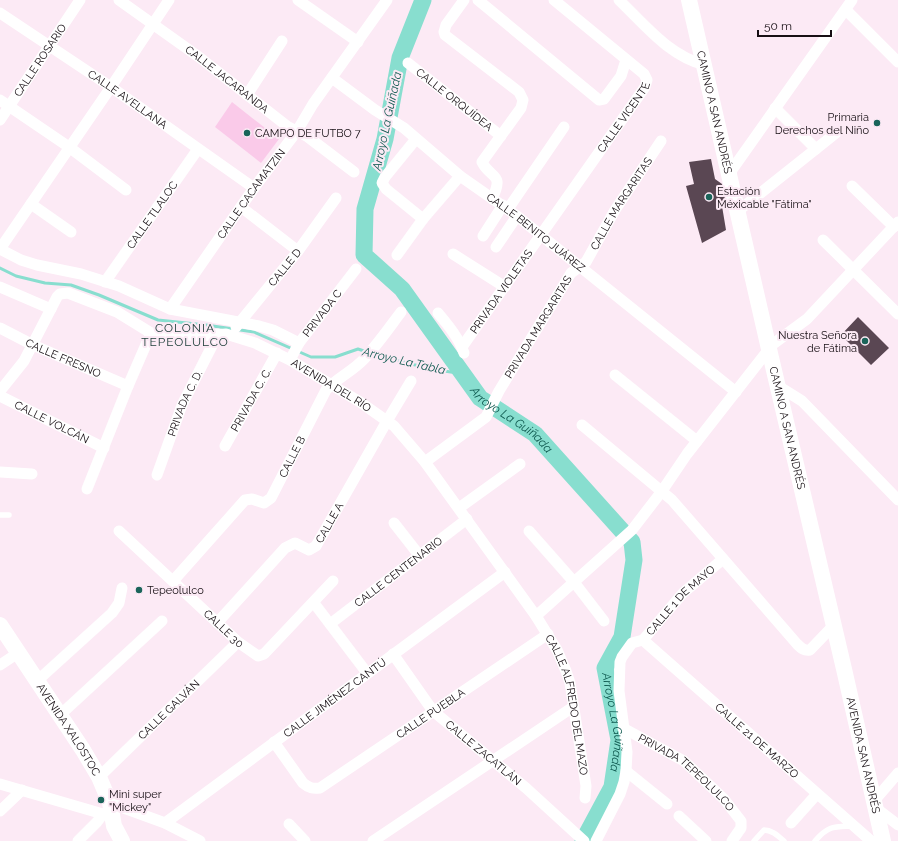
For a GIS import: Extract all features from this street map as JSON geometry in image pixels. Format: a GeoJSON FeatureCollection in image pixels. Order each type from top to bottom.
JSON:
{"type":"FeatureCollection","features":[{"type":"Feature","properties":{"kind":"main road","name":"CAMINO A SAN ANDRÉS"},"geometry":{"type":"LineString","coordinates":[[690,0],[769,349],[844,669]]}},
{"type":"Feature","properties":{"kind":"main road","name":"AVENIDA XALOSTOC"},"geometry":{"type":"LineString","coordinates":[[0,625],[99,777],[114,826],[122,841]]}},
{"type":"Feature","properties":{"kind":"main road","name":"AVENIDA SAN ANDRÉS"},"geometry":{"type":"LineString","coordinates":[[844,669],[883,841]]}},
{"type":"Feature","properties":{"kind":"street","name":"CALLE ROSARIO"},"geometry":{"type":"LineString","coordinates":[[0,120],[5,103],[50,46],[80,0]]}},
{"type":"Feature","properties":{"kind":"street","name":"CALLE JACARANDA"},"geometry":{"type":"LineString","coordinates":[[119,0],[199,57],[287,126],[308,137],[354,172]]}},
{"type":"Feature","properties":{"kind":"street"},"geometry":{"type":"LineString","coordinates":[[168,0],[111,87],[0,249],[21,260],[37,265],[81,274],[119,286],[170,310],[235,329],[249,324],[273,330],[295,350]]}},
{"type":"Feature","properties":{"kind":"street"},"geometry":{"type":"LineString","coordinates":[[298,0],[358,42]]}},
{"type":"Feature","properties":{"kind":"street","name":"CALLE CACAMATZIN"},"geometry":{"type":"LineString","coordinates":[[170,310],[254,188],[297,131],[387,0]]}},
{"type":"Feature","properties":{"kind":"street","name":"CALLE ORQUÍDEA"},"geometry":{"type":"LineString","coordinates":[[464,0],[446,25],[444,32],[448,38],[518,92],[523,100],[521,108],[482,162],[485,167],[495,175],[497,180],[497,187],[492,199]]}},
{"type":"Feature","properties":{"kind":"street"},"geometry":{"type":"LineString","coordinates":[[478,0],[599,100],[604,99],[621,76],[626,60]]}},
{"type":"Feature","properties":{"kind":"street","name":"CALLE VICENTE"},"geometry":{"type":"LineString","coordinates":[[541,235],[645,87],[646,80],[646,76],[554,0]]}},
{"type":"Feature","properties":{"kind":"street"},"geometry":{"type":"LineString","coordinates":[[619,0],[676,53],[688,60],[704,65]]}},
{"type":"Feature","properties":{"kind":"street"},"geometry":{"type":"LineString","coordinates":[[729,174],[852,0]]}},
{"type":"Feature","properties":{"kind":"street"},"geometry":{"type":"LineString","coordinates":[[846,10],[898,62]]}},
{"type":"Feature","properties":{"kind":"street","name":"CALLE AVELLANA"},"geometry":{"type":"LineString","coordinates":[[0,13],[111,87],[254,188]]}},
{"type":"Feature","properties":{"kind":"street"},"geometry":{"type":"LineString","coordinates":[[247,95],[282,41]]}},
{"type":"Feature","properties":{"kind":"street","name":"CALLE ORQUÍDEA"},"geometry":{"type":"LineString","coordinates":[[408,63],[500,136]]}},
{"type":"Feature","properties":{"kind":"street","name":"CALLE BENITO JUÁREZ"},"geometry":{"type":"LineString","coordinates":[[332,78],[397,123],[460,176],[517,216],[736,392]]}},
{"type":"Feature","properties":{"kind":"street"},"geometry":{"type":"LineString","coordinates":[[5,103],[69,147],[126,190]]}},
{"type":"Feature","properties":{"kind":"street"},"geometry":{"type":"LineString","coordinates":[[775,108],[816,149]]}},
{"type":"Feature","properties":{"kind":"street"},"geometry":{"type":"LineString","coordinates":[[483,236],[564,127]]}},
{"type":"Feature","properties":{"kind":"street"},"geometry":{"type":"LineString","coordinates":[[738,211],[836,133]]}},
{"type":"Feature","properties":{"kind":"street"},"geometry":{"type":"LineString","coordinates":[[416,139],[385,177],[382,183],[386,189],[423,219]]}},
{"type":"Feature","properties":{"kind":"street","name":"CALLE MARGARITAS"},"geometry":{"type":"LineString","coordinates":[[581,266],[586,262],[615,210],[661,141]]}},
{"type":"Feature","properties":{"kind":"street","name":"CALLE TLALOC"},"geometry":{"type":"LineString","coordinates":[[105,282],[198,149]]}},
{"type":"Feature","properties":{"kind":"street"},"geometry":{"type":"LineString","coordinates":[[397,255],[423,219],[460,176]]}},
{"type":"Feature","properties":{"kind":"street"},"geometry":{"type":"LineString","coordinates":[[536,616],[632,530],[662,491],[697,441],[769,349],[777,340],[806,319],[896,224],[852,186]]}},
{"type":"Feature","properties":{"kind":"street","name":"CALLE D"},"geometry":{"type":"LineString","coordinates":[[235,329],[298,251],[336,198]]}},
{"type":"Feature","properties":{"kind":"street"},"geometry":{"type":"LineString","coordinates":[[31,204],[71,232]]}},
{"type":"Feature","properties":{"kind":"street"},"geometry":{"type":"LineString","coordinates":[[241,207],[298,251]]}},
{"type":"Feature","properties":{"kind":"street"},"geometry":{"type":"LineString","coordinates":[[496,246],[517,216]]}},
{"type":"Feature","properties":{"kind":"street","name":"PRIVADA VIOLETAS"},"geometry":{"type":"LineString","coordinates":[[438,313],[450,328],[463,350],[541,235]]}},
{"type":"Feature","properties":{"kind":"street"},"geometry":{"type":"LineString","coordinates":[[822,240],[898,314]]}},
{"type":"Feature","properties":{"kind":"street"},"geometry":{"type":"LineString","coordinates":[[453,254],[505,287]]}},
{"type":"Feature","properties":{"kind":"street","name":"PRIVADA MARGARITAS"},"geometry":{"type":"LineString","coordinates":[[425,462],[486,418],[497,393],[571,274],[581,266]]}},
{"type":"Feature","properties":{"kind":"street","name":"PRIVADA C"},"geometry":{"type":"LineString","coordinates":[[295,350],[356,268]]}},
{"type":"Feature","properties":{"kind":"street"},"geometry":{"type":"LineString","coordinates":[[0,287],[51,309],[24,361],[0,391]]}},
{"type":"Feature","properties":{"kind":"street","name":"AVENIDA DEL RÍO"},"geometry":{"type":"LineString","coordinates":[[51,309],[60,294],[73,294],[117,312],[151,333],[182,336],[218,334],[235,329],[255,343],[277,353],[295,350],[332,384],[387,421],[400,433],[425,462],[536,616]]}},
{"type":"Feature","properties":{"kind":"street","name":"CALLE B"},"geometry":{"type":"LineString","coordinates":[[173,581],[245,500],[252,499],[264,503],[271,498],[326,390],[364,359],[401,312]]}},
{"type":"Feature","properties":{"kind":"street","name":"CALLE FRESNO"},"geometry":{"type":"LineString","coordinates":[[0,328],[33,345],[128,386]]}},
{"type":"Feature","properties":{"kind":"street"},"geometry":{"type":"LineString","coordinates":[[87,489],[151,333]]}},
{"type":"Feature","properties":{"kind":"street","name":"PRIVADA C. D."},"geometry":{"type":"LineString","coordinates":[[157,475],[182,405],[218,334]]}},
{"type":"Feature","properties":{"kind":"street","name":"PRIVADA C. C."},"geometry":{"type":"LineString","coordinates":[[225,446],[277,353]]}},
{"type":"Feature","properties":{"kind":"street"},"geometry":{"type":"LineString","coordinates":[[614,375],[697,441]]}},
{"type":"Feature","properties":{"kind":"street","name":"CALLE A"},"geometry":{"type":"LineString","coordinates":[[217,623],[285,548],[295,543],[309,550],[316,546],[411,381]]}},
{"type":"Feature","properties":{"kind":"street"},"geometry":{"type":"LineString","coordinates":[[778,386],[802,401],[898,500]]}},
{"type":"Feature","properties":{"kind":"street","name":"CALLE VOLCÁN"},"geometry":{"type":"LineString","coordinates":[[0,396],[104,448]]}},
{"type":"Feature","properties":{"kind":"street"},"geometry":{"type":"LineString","coordinates":[[582,425],[672,500],[797,644],[806,650],[810,650],[833,626]]}},
{"type":"Feature","properties":{"kind":"street"},"geometry":{"type":"LineString","coordinates":[[459,508],[520,464]]}},
{"type":"Feature","properties":{"kind":"street"},"geometry":{"type":"LineString","coordinates":[[0,472],[32,474]]}},
{"type":"Feature","properties":{"kind":"street","name":"CALLE CENTENARIO"},"geometry":{"type":"LineString","coordinates":[[330,624],[467,519]]}},
{"type":"Feature","properties":{"kind":"street"},"geometry":{"type":"LineString","coordinates":[[394,523],[419,555]]}},
{"type":"Feature","properties":{"kind":"street","name":"CALLE 30"},"geometry":{"type":"LineString","coordinates":[[119,531],[217,623],[238,642],[256,655],[260,656],[264,654],[314,603]]}},
{"type":"Feature","properties":{"kind":"street"},"geometry":{"type":"LineString","coordinates":[[529,531],[574,582],[604,621]]}},
{"type":"Feature","properties":{"kind":"street","name":"CALLE 1 DE MAYO"},"geometry":{"type":"LineString","coordinates":[[596,841],[620,794],[626,772],[627,752],[619,692],[620,662],[632,643],[643,640],[678,598],[723,559]]}},
{"type":"Feature","properties":{"kind":"street","name":"CALLE JIMÉNEZ CANTÚ"},"geometry":{"type":"LineString","coordinates":[[165,823],[505,572]]}},
{"type":"Feature","properties":{"kind":"street"},"geometry":{"type":"LineString","coordinates":[[333,581],[314,603],[367,673]]}},
{"type":"Feature","properties":{"kind":"street"},"geometry":{"type":"LineString","coordinates":[[37,681],[112,613],[119,603],[122,588]]}},
{"type":"Feature","properties":{"kind":"street","name":"CALLE ALFREDO DEL MAZO"},"geometry":{"type":"LineString","coordinates":[[536,616],[548,634],[566,671],[570,683],[586,786],[585,798]]}},
{"type":"Feature","properties":{"kind":"street"},"geometry":{"type":"LineString","coordinates":[[60,715],[162,621]]}},
{"type":"Feature","properties":{"kind":"street","name":"CALLE PUEBLA"},"geometry":{"type":"LineString","coordinates":[[274,742],[307,787],[313,788],[324,786],[548,634]]}},
{"type":"Feature","properties":{"kind":"street","name":"CALLE 21 DE MARZO"},"geometry":{"type":"LineString","coordinates":[[643,640],[871,841]]}},
{"type":"Feature","properties":{"kind":"street","name":"CALLE GALVÁN"},"geometry":{"type":"LineString","coordinates":[[99,777],[238,642]]}},
{"type":"Feature","properties":{"kind":"street"},"geometry":{"type":"LineString","coordinates":[[0,665],[18,653]]}},
{"type":"Feature","properties":{"kind":"street","name":"CALLE ZACATLÁN"},"geometry":{"type":"LineString","coordinates":[[393,654],[433,711],[584,841]]}},
{"type":"Feature","properties":{"kind":"street"},"geometry":{"type":"LineString","coordinates":[[373,841],[573,707]]}},
{"type":"Feature","properties":{"kind":"street","name":"PRIVADA TEPEOLULCO"},"geometry":{"type":"LineString","coordinates":[[623,728],[684,761],[724,798],[739,816],[742,825],[738,834],[732,841]]}},
{"type":"Feature","properties":{"kind":"street"},"geometry":{"type":"LineString","coordinates":[[626,772],[666,804]]}},
{"type":"Feature","properties":{"kind":"street"},"geometry":{"type":"LineString","coordinates":[[898,773],[875,805],[898,825]]}},
{"type":"Feature","properties":{"kind":"street"},"geometry":{"type":"LineString","coordinates":[[0,784],[109,811],[165,823],[200,841]]}},
{"type":"Feature","properties":{"kind":"street"},"geometry":{"type":"LineString","coordinates":[[0,811],[22,790]]}},
{"type":"Feature","properties":{"kind":"street"},"geometry":{"type":"LineString","coordinates":[[790,822],[817,794]]}},
{"type":"Feature","properties":{"kind":"street"},"geometry":{"type":"LineString","coordinates":[[78,841],[109,811]]}},
{"type":"Feature","properties":{"kind":"street"},"geometry":{"type":"LineString","coordinates":[[679,816],[706,841]]}},
{"type":"Feature","properties":{"kind":"street"},"geometry":{"type":"LineString","coordinates":[[290,824],[305,841]]}},
{"type":"Feature","properties":{"kind":"lane"},"geometry":{"type":"LineString","coordinates":[[0,515],[9,515]]}},
{"type":"Feature","properties":{"kind":"lane"},"geometry":{"type":"LineString","coordinates":[[816,841],[825,830],[829,828],[854,826]]}},
{"type":"Feature","properties":{"kind":"lane"},"geometry":{"type":"LineString","coordinates":[[754,841],[764,830],[767,830],[772,831],[784,841]]}},
{"type":"Feature","properties":{"kind":"shaded area","name":"CAMPO DE FUTBO 7"},"geometry":{"type":"Polygon","coordinates":[[[232,102],[279,139],[261,163],[215,127],[232,102]]]}},
{"type":"Feature","properties":{"kind":"building","name":"Estación Méxicable \"Fátima\""},"geometry":{"type":"Polygon","coordinates":[[[711,159],[715,179],[722,184],[726,205],[722,206],[726,230],[702,243],[686,186],[694,184],[689,162],[711,159]]]}},
{"type":"Feature","properties":{"kind":"building","name":"Nuestra Señora de Fátima"},"geometry":{"type":"Polygon","coordinates":[[[858,317],[889,348],[871,365],[841,335],[858,317]]]}},
{"type":"Feature","properties":{"kind":"waterway","name":"Arroyo La Guiñada"},"geometry":{"type":"LineString","coordinates":[[423,0],[400,58],[385,139],[365,209],[364,255],[402,289],[480,398],[535,434],[632,542],[634,560],[622,637],[605,668],[619,740],[612,787],[583,841]]}},
{"type":"Feature","properties":{"kind":"waterway","name":"Arroyo La Tabla"},"geometry":{"type":"LineString","coordinates":[[0,268],[16,276],[45,283],[71,285],[158,320],[254,332],[311,357],[335,357],[358,349],[367,352]]}},
{"type":"Feature","properties":{"kind":"waterway","name":"Arroyo La Tabla"},"geometry":{"type":"LineString","coordinates":[[372,354],[431,369],[464,374]]}},
{"type":"Feature","properties":{"kind":"place","name":"Primaria Derechos del Niño"},"geometry":{"type":"Point","coordinates":[877,123]}},
{"type":"Feature","properties":{"kind":"place","name":"CAMPO DE FUTBO 7"},"geometry":{"type":"Point","coordinates":[247,133]}},
{"type":"Feature","properties":{"kind":"place","name":"Estación Méxicable \"Fátima\""},"geometry":{"type":"Point","coordinates":[709,197]}},
{"type":"Feature","properties":{"kind":"place","name":"Nuestra Señora de Fátima"},"geometry":{"type":"Point","coordinates":[865,341]}},
{"type":"Feature","properties":{"kind":"place","name":"Tepeolulco"},"geometry":{"type":"Point","coordinates":[139,590]}},
{"type":"Feature","properties":{"kind":"place","name":"Mini super \"Mickey\""},"geometry":{"type":"Point","coordinates":[101,800]}},
{"type":"Feature","properties":{"kind":"district","name":"COLONIA TEPEOLULCO"},"geometry":{"type":"Point","coordinates":[185,335]}}]}
